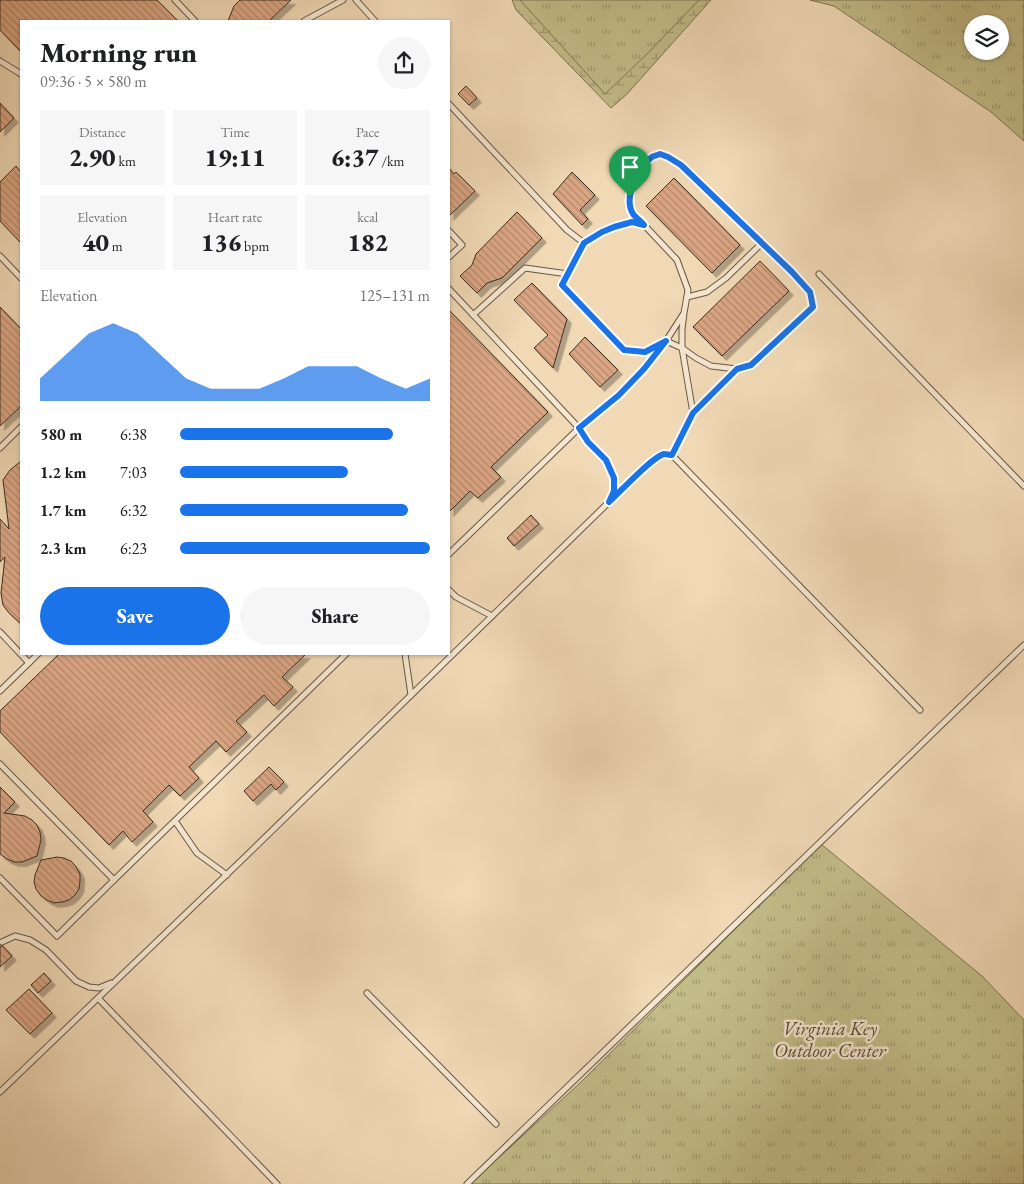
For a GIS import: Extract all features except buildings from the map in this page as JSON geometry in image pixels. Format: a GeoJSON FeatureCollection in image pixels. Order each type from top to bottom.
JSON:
{"type":"FeatureCollection","features":[{"type":"Feature","properties":{"kind":"lane"},"geometry":{"type":"LineString","coordinates":[[175,0],[194,20]]}},
{"type":"Feature","properties":{"kind":"lane"},"geometry":{"type":"LineString","coordinates":[[306,20],[343,0]]}},
{"type":"Feature","properties":{"kind":"lane"},"geometry":{"type":"LineString","coordinates":[[356,0],[374,20]]}},
{"type":"Feature","properties":{"kind":"lane"},"geometry":{"type":"LineString","coordinates":[[0,61],[20,73]]}},
{"type":"Feature","properties":{"kind":"lane"},"geometry":{"type":"LineString","coordinates":[[450,105],[567,230],[584,243]]}},
{"type":"Feature","properties":{"kind":"lane"},"geometry":{"type":"LineString","coordinates":[[666,341],[682,348],[711,366],[737,369],[751,365],[813,307],[810,292],[792,272],[681,165],[660,154],[651,157],[642,167],[634,180],[630,197],[632,212],[677,260],[688,290],[682,329],[682,348],[693,413]]}},
{"type":"Feature","properties":{"kind":"lane"},"geometry":{"type":"LineString","coordinates":[[644,225],[632,222],[614,227],[584,243],[562,285],[624,350],[645,352],[666,341]]}},
{"type":"Feature","properties":{"kind":"lane"},"geometry":{"type":"LineString","coordinates":[[450,232],[462,245],[450,256]]}},
{"type":"Feature","properties":{"kind":"lane"},"geometry":{"type":"LineString","coordinates":[[687,297],[707,292],[726,278],[762,243]]}},
{"type":"Feature","properties":{"kind":"lane"},"geometry":{"type":"LineString","coordinates":[[0,256],[20,277]]}},
{"type":"Feature","properties":{"kind":"lane"},"geometry":{"type":"LineString","coordinates":[[473,315],[525,268],[568,274]]}},
{"type":"Feature","properties":{"kind":"lane"},"geometry":{"type":"LineString","coordinates":[[819,274],[1024,486]]}},
{"type":"Feature","properties":{"kind":"lane"},"geometry":{"type":"LineString","coordinates":[[450,290],[579,428],[588,442],[606,460],[614,478],[614,491],[609,502]]}},
{"type":"Feature","properties":{"kind":"lane"},"geometry":{"type":"LineString","coordinates":[[450,553],[579,428],[619,395],[644,369],[666,341],[684,313]]}},
{"type":"Feature","properties":{"kind":"lane"},"geometry":{"type":"LineString","coordinates":[[672,455],[693,413],[737,369]]}},
{"type":"Feature","properties":{"kind":"lane"},"geometry":{"type":"LineString","coordinates":[[0,448],[20,428]]}},
{"type":"Feature","properties":{"kind":"lane"},"geometry":{"type":"LineString","coordinates":[[0,1092],[227,875],[609,502],[647,466],[665,454],[672,455],[920,710]]}},
{"type":"Feature","properties":{"kind":"lane"},"geometry":{"type":"LineString","coordinates":[[450,591],[456,598],[492,616]]}},
{"type":"Feature","properties":{"kind":"lane"},"geometry":{"type":"LineString","coordinates":[[0,632],[20,653]]}},
{"type":"Feature","properties":{"kind":"lane"},"geometry":{"type":"LineString","coordinates":[[467,1184],[1024,645]]}},
{"type":"Feature","properties":{"kind":"lane"},"geometry":{"type":"LineString","coordinates":[[22,655],[29,663]]}},
{"type":"Feature","properties":{"kind":"lane"},"geometry":{"type":"LineString","coordinates":[[0,691],[37,655]]}},
{"type":"Feature","properties":{"kind":"lane"},"geometry":{"type":"LineString","coordinates":[[0,878],[57,936],[345,655]]}},
{"type":"Feature","properties":{"kind":"lane"},"geometry":{"type":"LineString","coordinates":[[405,655],[410,695]]}},
{"type":"Feature","properties":{"kind":"lane"},"geometry":{"type":"LineString","coordinates":[[0,764],[114,880]]}},
{"type":"Feature","properties":{"kind":"lane"},"geometry":{"type":"LineString","coordinates":[[175,821],[197,853],[227,875]]}},
{"type":"Feature","properties":{"kind":"lane"},"geometry":{"type":"LineString","coordinates":[[2,942],[15,936],[30,940],[46,950],[76,980],[89,987],[99,988],[116,981]]}},
{"type":"Feature","properties":{"kind":"lane"},"geometry":{"type":"LineString","coordinates":[[367,994],[496,1124]]}},
{"type":"Feature","properties":{"kind":"lane"},"geometry":{"type":"LineString","coordinates":[[98,998],[277,1184]]}},
{"type":"Feature","properties":{"kind":"green space"},"geometry":{"type":"Polygon","coordinates":[[[512,0],[711,0],[627,94],[611,108],[516,10],[512,0]]]}},
{"type":"Feature","properties":{"kind":"green space"},"geometry":{"type":"Polygon","coordinates":[[[520,0],[699,0],[605,94],[520,0]]]}},
{"type":"Feature","properties":{"kind":"green space"},"geometry":{"type":"Polygon","coordinates":[[[810,0],[1024,0],[1024,141],[991,112],[834,6],[810,0]]]}},
{"type":"Feature","properties":{"kind":"green space","name":"Virginia Key Outdoor Center"},"geometry":{"type":"Polygon","coordinates":[[[821,844],[982,976],[1024,1020],[1024,1184],[470,1184],[581,1082],[821,844]]]}},
{"type":"Feature","properties":{"kind":"route"},"geometry":{"type":"LineString","coordinates":[[660,154],[668,157],[681,165],[792,272],[810,292],[813,307],[751,365],[737,369],[693,413],[672,455],[665,454],[658,457],[609,502],[614,491],[614,478],[606,460],[588,442],[579,428],[619,395],[644,369],[666,341],[645,352],[624,350],[562,285],[584,243],[614,227],[632,222],[644,225],[632,212],[630,197],[634,180],[651,157],[660,154]]}}]}
